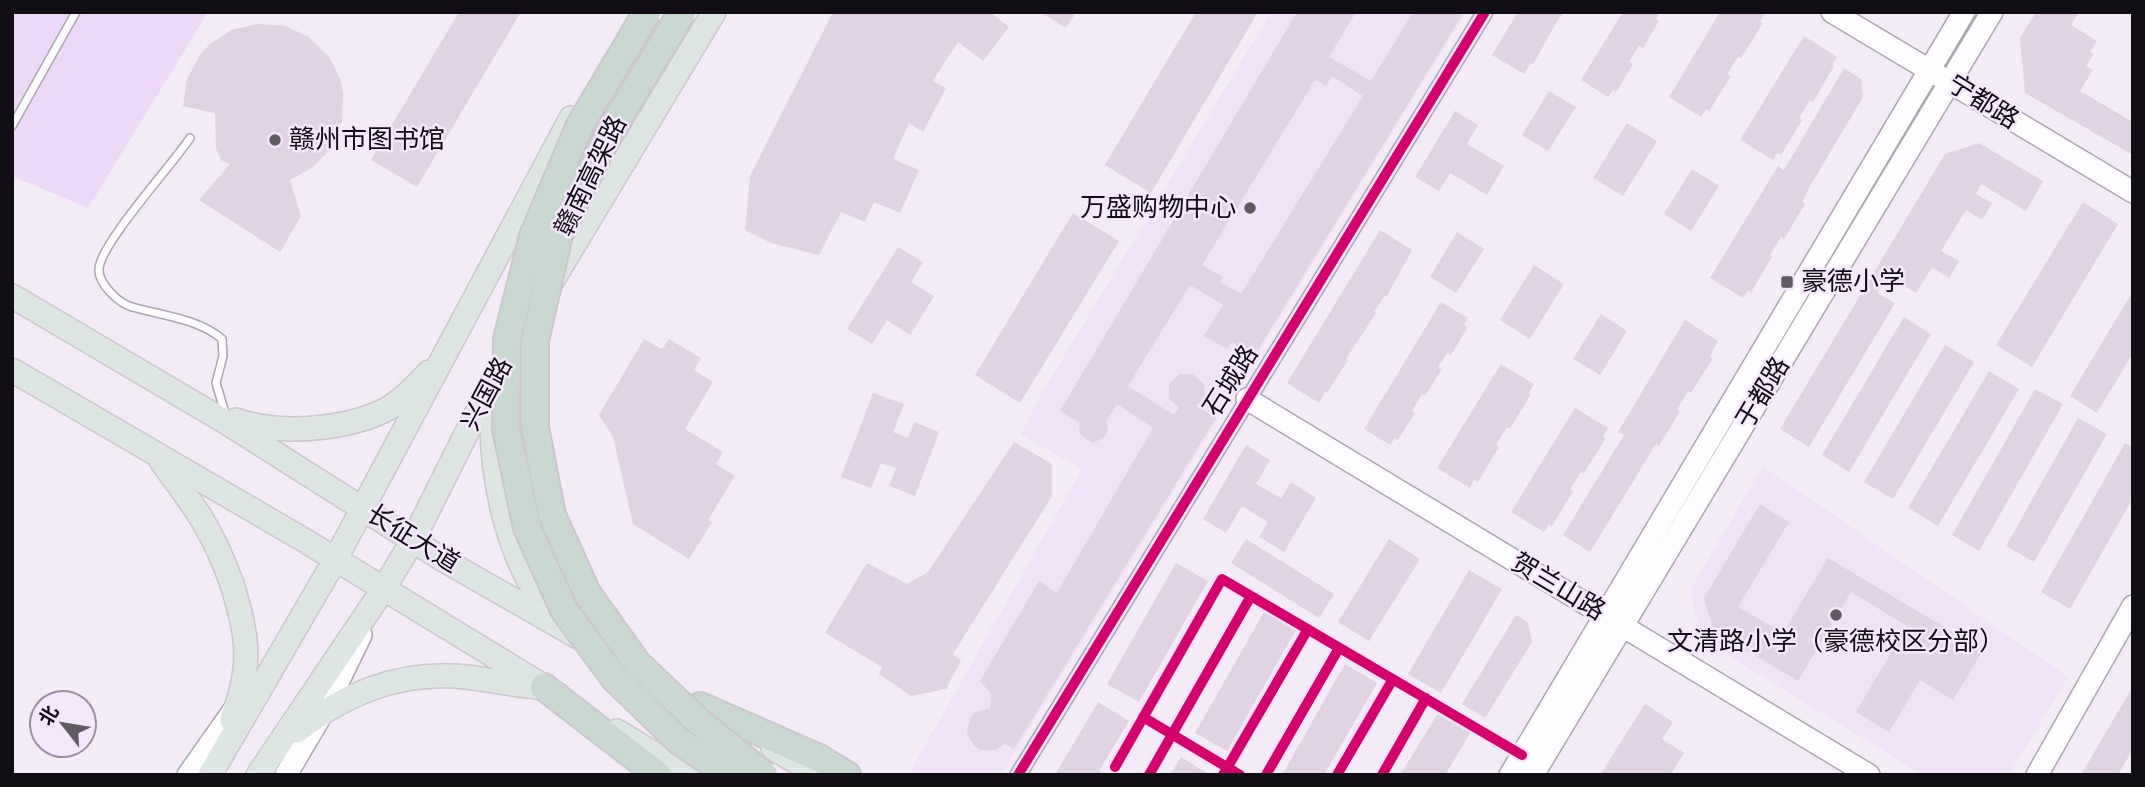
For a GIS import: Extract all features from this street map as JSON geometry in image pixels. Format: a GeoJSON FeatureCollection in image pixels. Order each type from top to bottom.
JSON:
{"type":"FeatureCollection","features":[{"type":"Feature","properties":{"kind":"highway","name":"赣南高架路"},"geometry":{"type":"LineString","coordinates":[[647,12],[580,125],[533,236],[507,339],[506,429],[527,528],[564,610],[615,679],[679,741],[729,775]]}},
{"type":"Feature","properties":{"kind":"highway","name":"赣南高架路"},"geometry":{"type":"LineString","coordinates":[[682,12],[608,135],[559,235],[535,341],[535,427],[552,515],[587,593],[638,663],[697,720],[764,775]]}},
{"type":"Feature","properties":{"kind":"highway"},"geometry":{"type":"LineString","coordinates":[[544,687],[657,775]]}},
{"type":"Feature","properties":{"kind":"highway"},"geometry":{"type":"LineString","coordinates":[[700,706],[819,758],[847,775]]}},
{"type":"Feature","properties":{"kind":"main road","name":"兴国路"},"geometry":{"type":"LineString","coordinates":[[216,765],[335,560],[571,118],[633,12]]}},
{"type":"Feature","properties":{"kind":"main road","name":"兴国路"},"geometry":{"type":"LineString","coordinates":[[258,775],[384,589],[413,540],[495,376],[714,12]]}},
{"type":"Feature","properties":{"kind":"main road","name":"宁都路"},"geometry":{"type":"LineString","coordinates":[[1832,12],[2133,192]]}},
{"type":"Feature","properties":{"kind":"main road","name":"于都路"},"geometry":{"type":"LineString","coordinates":[[1510,775],[1603,614],[1964,12]]}},
{"type":"Feature","properties":{"kind":"main road","name":"于都路"},"geometry":{"type":"LineString","coordinates":[[1533,775],[1993,12]]}},
{"type":"Feature","properties":{"kind":"main road","name":"长征大道"},"geometry":{"type":"LineString","coordinates":[[12,296],[225,419],[413,540],[818,775]]}},
{"type":"Feature","properties":{"kind":"main road"},"geometry":{"type":"LineString","coordinates":[[225,419],[281,430],[348,421],[381,412],[400,399],[434,366],[461,327]]}},
{"type":"Feature","properties":{"kind":"main road"},"geometry":{"type":"LineString","coordinates":[[12,370],[304,540],[689,775]]}},
{"type":"Feature","properties":{"kind":"main road"},"geometry":{"type":"LineString","coordinates":[[495,376],[492,434],[497,482],[505,520],[538,594],[570,633]]}},
{"type":"Feature","properties":{"kind":"main road","name":"贺兰山路"},"geometry":{"type":"LineString","coordinates":[[1247,399],[1869,775]]}},
{"type":"Feature","properties":{"kind":"main road"},"geometry":{"type":"LineString","coordinates":[[158,456],[215,542],[244,621],[247,649],[245,673],[239,703],[216,765]]}},
{"type":"Feature","properties":{"kind":"main road"},"geometry":{"type":"LineString","coordinates":[[188,775],[335,560]]}},
{"type":"Feature","properties":{"kind":"main road"},"geometry":{"type":"LineString","coordinates":[[286,775],[325,709],[384,589]]}},
{"type":"Feature","properties":{"kind":"main road"},"geometry":{"type":"LineString","coordinates":[[2037,775],[2133,606]]}},
{"type":"Feature","properties":{"kind":"main road"},"geometry":{"type":"LineString","coordinates":[[258,775],[268,758],[285,739],[325,709],[370,688],[416,678],[465,677],[512,686],[544,687]]}},
{"type":"Feature","properties":{"kind":"street","name":"石城路"},"geometry":{"type":"LineString","coordinates":[[1018,775],[1485,12]]}},
{"type":"Feature","properties":{"kind":"lane"},"geometry":{"type":"LineString","coordinates":[[12,126],[76,12]]}},
{"type":"Feature","properties":{"kind":"lane"},"geometry":{"type":"LineString","coordinates":[[190,138],[112,239],[99,266],[100,280],[127,306],[210,328],[222,339],[223,356],[216,383],[225,419]]}},
{"type":"Feature","properties":{"kind":"shaded area"},"geometry":{"type":"Polygon","coordinates":[[[12,12],[208,12],[88,208],[12,176],[12,12]]]}},
{"type":"Feature","properties":{"kind":"shaded area","name":"万盛购物中心"},"geometry":{"type":"Polygon","coordinates":[[[1271,12],[1466,12],[1001,775],[918,775],[911,770],[1082,469],[1021,435],[1036,403],[1271,12]]]}},
{"type":"Feature","properties":{"kind":"shaded area","name":"文清路小学（豪德校区分部）"},"geometry":{"type":"Polygon","coordinates":[[[1763,466],[2068,677],[2009,775],[1923,775],[1701,639],[1690,590],[1763,466]]]}},
{"type":"Feature","properties":{"kind":"building"},"geometry":{"type":"Polygon","coordinates":[[[459,12],[521,12],[417,187],[371,160],[459,12]]]}},
{"type":"Feature","properties":{"kind":"building"},"geometry":{"type":"Polygon","coordinates":[[[833,12],[990,12],[1009,27],[983,61],[958,42],[937,74],[933,81],[946,88],[923,132],[909,123],[893,159],[919,170],[900,213],[874,202],[865,222],[841,212],[819,255],[771,243],[745,230],[750,176],[833,12]]]}},
{"type":"Feature","properties":{"kind":"building"},"geometry":{"type":"Polygon","coordinates":[[[1040,12],[1076,12],[1066,28],[1040,12]]]}},
{"type":"Feature","properties":{"kind":"building"},"geometry":{"type":"Polygon","coordinates":[[[1196,12],[1258,12],[1151,193],[1105,165],[1196,12]]]}},
{"type":"Feature","properties":{"kind":"building"},"geometry":{"type":"Polygon","coordinates":[[[1297,12],[1356,12],[1329,57],[1371,81],[1413,12],[1464,12],[1258,350],[1252,346],[1248,352],[1232,342],[1227,349],[1204,336],[1223,305],[1190,285],[1128,386],[1174,415],[1179,408],[1169,398],[1169,384],[1179,374],[1193,374],[1204,384],[1205,392],[1203,399],[1196,406],[1216,418],[1014,749],[1005,744],[996,750],[980,750],[974,746],[967,733],[970,718],[975,712],[990,708],[991,694],[980,681],[1039,581],[1057,593],[1153,428],[1117,404],[1106,422],[1108,430],[1105,437],[1093,443],[1082,436],[1079,431],[1080,423],[1060,411],[1297,12]],[[1332,76],[1326,86],[1315,80],[1202,265],[1223,277],[1220,282],[1241,294],[1363,96],[1332,76]]]}},
{"type":"Feature","properties":{"kind":"building"},"geometry":{"type":"Polygon","coordinates":[[[1518,12],[1564,12],[1533,64],[1531,63],[1524,74],[1492,55],[1518,12]]]}},
{"type":"Feature","properties":{"kind":"building"},"geometry":{"type":"Polygon","coordinates":[[[1623,12],[1660,12],[1656,19],[1659,21],[1643,48],[1639,46],[1629,62],[1633,64],[1616,92],[1613,90],[1608,97],[1581,80],[1623,12]]]}},
{"type":"Feature","properties":{"kind":"building"},"geometry":{"type":"Polygon","coordinates":[[[1720,12],[1765,13],[1760,22],[1763,23],[1741,58],[1738,57],[1727,74],[1731,76],[1709,111],[1706,109],[1701,117],[1669,97],[1720,12]]]}},
{"type":"Feature","properties":{"kind":"building"},"geometry":{"type":"Polygon","coordinates":[[[2036,12],[2079,12],[2071,25],[2097,41],[2090,52],[2094,54],[2086,66],[2093,70],[2080,91],[2133,122],[2133,155],[2025,93],[2020,38],[2036,12]]]}},
{"type":"Feature","properties":{"kind":"building","name":"赣州市图书馆"},"geometry":{"type":"Polygon","coordinates":[[[258,24],[285,26],[309,37],[329,57],[341,81],[343,94],[342,121],[332,147],[313,167],[290,180],[301,216],[280,252],[199,200],[230,164],[221,160],[216,149],[215,113],[183,106],[187,79],[200,55],[209,45],[231,30],[258,24]]]}},
{"type":"Feature","properties":{"kind":"building"},"geometry":{"type":"Polygon","coordinates":[[[1804,36],[1837,57],[1813,102],[1810,100],[1799,118],[1802,120],[1781,155],[1777,153],[1773,160],[1740,140],[1804,36]]]}},
{"type":"Feature","properties":{"kind":"building"},"geometry":{"type":"Polygon","coordinates":[[[1844,68],[1861,79],[1863,97],[1810,186],[1802,202],[1805,204],[1784,239],[1781,237],[1751,292],[1748,290],[1743,298],[1710,278],[1778,166],[1784,170],[1844,68]]]}},
{"type":"Feature","properties":{"kind":"building"},"geometry":{"type":"Polygon","coordinates":[[[1549,91],[1576,107],[1548,151],[1522,135],[1549,91]]]}},
{"type":"Feature","properties":{"kind":"building"},"geometry":{"type":"Polygon","coordinates":[[[1455,111],[1478,125],[1467,144],[1504,166],[1487,195],[1450,173],[1439,191],[1415,177],[1455,111]]]}},
{"type":"Feature","properties":{"kind":"building"},"geometry":{"type":"Polygon","coordinates":[[[1627,123],[1657,141],[1623,196],[1593,178],[1627,123]]]}},
{"type":"Feature","properties":{"kind":"building"},"geometry":{"type":"Polygon","coordinates":[[[1979,143],[2043,181],[2026,211],[1981,184],[1976,194],[1992,203],[1982,220],[1966,210],[1941,251],[1959,261],[1949,278],[1932,267],[1916,293],[1887,275],[1877,293],[1895,303],[1809,447],[1780,429],[1945,154],[1979,143]]]}},
{"type":"Feature","properties":{"kind":"building"},"geometry":{"type":"Polygon","coordinates":[[[1692,169],[1719,186],[1691,231],[1664,214],[1692,169]]]}},
{"type":"Feature","properties":{"kind":"building"},"geometry":{"type":"Polygon","coordinates":[[[2083,202],[2118,224],[2032,367],[1996,345],[2083,202]]]}},
{"type":"Feature","properties":{"kind":"building"},"geometry":{"type":"Polygon","coordinates":[[[1073,213],[1119,241],[1020,403],[975,375],[1073,213]]]}},
{"type":"Feature","properties":{"kind":"building"},"geometry":{"type":"Polygon","coordinates":[[[1380,230],[1412,250],[1387,296],[1385,295],[1374,312],[1376,313],[1346,359],[1348,360],[1319,403],[1287,383],[1380,230]]]}},
{"type":"Feature","properties":{"kind":"building"},"geometry":{"type":"Polygon","coordinates":[[[1457,232],[1484,249],[1456,293],[1430,277],[1457,232]]]}},
{"type":"Feature","properties":{"kind":"building"},"geometry":{"type":"Polygon","coordinates":[[[898,247],[923,262],[911,282],[934,296],[910,335],[887,320],[872,344],[847,329],[898,247]]]}},
{"type":"Feature","properties":{"kind":"building"},"geometry":{"type":"Polygon","coordinates":[[[1534,265],[1564,284],[1530,339],[1500,320],[1534,265]]]}},
{"type":"Feature","properties":{"kind":"building"},"geometry":{"type":"Polygon","coordinates":[[[2133,291],[2133,353],[2097,413],[2070,396],[2133,291]]]}},
{"type":"Feature","properties":{"kind":"building"},"geometry":{"type":"Polygon","coordinates":[[[1441,302],[1468,318],[1464,325],[1468,327],[1451,355],[1447,353],[1438,367],[1442,369],[1425,396],[1422,394],[1412,411],[1415,413],[1398,440],[1395,438],[1390,445],[1364,429],[1441,302]]]}},
{"type":"Feature","properties":{"kind":"building"},"geometry":{"type":"Polygon","coordinates":[[[1601,314],[1627,331],[1600,375],[1573,359],[1601,314]]]}},
{"type":"Feature","properties":{"kind":"building"},"geometry":{"type":"Polygon","coordinates":[[[1904,317],[1931,334],[1849,472],[1822,455],[1904,317]]]}},
{"type":"Feature","properties":{"kind":"building"},"geometry":{"type":"Polygon","coordinates":[[[1685,320],[1718,341],[1710,356],[1713,358],[1691,393],[1688,391],[1677,409],[1680,411],[1659,446],[1656,444],[1590,552],[1563,535],[1624,435],[1618,432],[1685,320]]]}},
{"type":"Feature","properties":{"kind":"building"},"geometry":{"type":"Polygon","coordinates":[[[644,339],[662,349],[669,339],[701,358],[694,370],[713,382],[685,429],[723,452],[716,464],[735,476],[708,520],[712,522],[689,559],[633,524],[613,437],[599,415],[644,339]]]}},
{"type":"Feature","properties":{"kind":"building"},"geometry":{"type":"Polygon","coordinates":[[[1945,345],[1974,362],[1893,499],[1864,482],[1945,345]]]}},
{"type":"Feature","properties":{"kind":"building"},"geometry":{"type":"Polygon","coordinates":[[[1501,364],[1534,384],[1510,429],[1507,427],[1496,445],[1499,447],[1478,482],[1474,480],[1470,488],[1437,468],[1501,364]]]}},
{"type":"Feature","properties":{"kind":"building"},"geometry":{"type":"Polygon","coordinates":[[[1989,371],[2019,389],[1938,526],[1908,508],[1989,371]]]}},
{"type":"Feature","properties":{"kind":"building"},"geometry":{"type":"Polygon","coordinates":[[[2035,389],[2063,404],[1979,551],[1952,535],[2035,389]]]}},
{"type":"Feature","properties":{"kind":"building"},"geometry":{"type":"Polygon","coordinates":[[[873,393],[904,404],[893,432],[908,438],[914,422],[939,432],[915,496],[889,486],[896,468],[881,463],[871,488],[841,477],[873,393]]]}},
{"type":"Feature","properties":{"kind":"building"},"geometry":{"type":"Polygon","coordinates":[[[1575,408],[1608,428],[1603,437],[1606,438],[1584,473],[1581,472],[1570,489],[1573,491],[1552,526],[1549,524],[1544,532],[1511,512],[1575,408]]]}},
{"type":"Feature","properties":{"kind":"building"},"geometry":{"type":"Polygon","coordinates":[[[2078,418],[2107,434],[2034,562],[2006,546],[2078,418]]]}},
{"type":"Feature","properties":{"kind":"building"},"geometry":{"type":"Polygon","coordinates":[[[1014,442],[1052,464],[1052,496],[953,654],[961,660],[946,689],[911,696],[879,674],[882,667],[825,633],[867,563],[907,584],[928,572],[1014,442]]]}},
{"type":"Feature","properties":{"kind":"building"},"geometry":{"type":"Polygon","coordinates":[[[2125,443],[2133,447],[2133,498],[2070,609],[2041,592],[2125,443]]]}},
{"type":"Feature","properties":{"kind":"building"},"geometry":{"type":"Polygon","coordinates":[[[1246,445],[1270,460],[1256,484],[1281,498],[1291,482],[1316,498],[1284,552],[1259,537],[1268,522],[1242,506],[1226,533],[1203,519],[1246,445]]]}},
{"type":"Feature","properties":{"kind":"building"},"geometry":{"type":"Polygon","coordinates":[[[1760,504],[1789,522],[1738,607],[1783,633],[1828,558],[1983,650],[1953,700],[1920,680],[1889,732],[1856,712],[1907,626],[1851,592],[1798,681],[1714,631],[1704,598],[1760,504]]]}},
{"type":"Feature","properties":{"kind":"building"},"geometry":{"type":"Polygon","coordinates":[[[1246,539],[1334,594],[1319,618],[1231,563],[1246,539]]]}},
{"type":"Feature","properties":{"kind":"building"},"geometry":{"type":"Polygon","coordinates":[[[1389,539],[1420,559],[1369,641],[1338,622],[1389,539]]]}},
{"type":"Feature","properties":{"kind":"building"},"geometry":{"type":"Polygon","coordinates":[[[1176,563],[1208,581],[1139,702],[1107,684],[1176,563]]]}},
{"type":"Feature","properties":{"kind":"building"},"geometry":{"type":"Polygon","coordinates":[[[1469,570],[1502,589],[1441,693],[1408,674],[1469,570]]]}},
{"type":"Feature","properties":{"kind":"building"},"geometry":{"type":"Polygon","coordinates":[[[1264,612],[1296,630],[1227,751],[1195,733],[1264,612]]]}},
{"type":"Feature","properties":{"kind":"building"},"geometry":{"type":"Polygon","coordinates":[[[1516,615],[1528,622],[1532,642],[1485,718],[1462,704],[1516,615]]]}},
{"type":"Feature","properties":{"kind":"building"},"geometry":{"type":"Polygon","coordinates":[[[1345,664],[1377,683],[1324,775],[1282,775],[1345,664]]]}},
{"type":"Feature","properties":{"kind":"building"},"geometry":{"type":"Polygon","coordinates":[[[2133,686],[2133,749],[2118,775],[2081,775],[2133,686]]]}},
{"type":"Feature","properties":{"kind":"building"},"geometry":{"type":"Polygon","coordinates":[[[1098,702],[1129,721],[1099,771],[1104,775],[1055,775],[1098,702]]]}},
{"type":"Feature","properties":{"kind":"building"},"geometry":{"type":"Polygon","coordinates":[[[1645,704],[1673,722],[1662,739],[1684,753],[1670,775],[1600,775],[1645,704]]]}},
{"type":"Feature","properties":{"kind":"building"},"geometry":{"type":"Polygon","coordinates":[[[1438,713],[1471,732],[1445,775],[1400,775],[1438,713]]]}},
{"type":"Feature","properties":{"kind":"building"},"geometry":{"type":"Polygon","coordinates":[[[1181,757],[1210,775],[1170,775],[1181,757]]]}},
{"type":"Feature","properties":{"kind":"cycle path"},"geometry":{"type":"LineString","coordinates":[[1018,775],[1485,12]]}},
{"type":"Feature","properties":{"kind":"cycle path"},"geometry":{"type":"LineString","coordinates":[[1115,767],[1222,579],[1522,755]]}},
{"type":"Feature","properties":{"kind":"cycle path"},"geometry":{"type":"LineString","coordinates":[[1149,775],[1251,596]]}},
{"type":"Feature","properties":{"kind":"cycle path"},"geometry":{"type":"LineString","coordinates":[[1223,775],[1308,629]]}},
{"type":"Feature","properties":{"kind":"cycle path"},"geometry":{"type":"LineString","coordinates":[[1266,775],[1339,648]]}},
{"type":"Feature","properties":{"kind":"cycle path"},"geometry":{"type":"LineString","coordinates":[[1337,775],[1393,679]]}},
{"type":"Feature","properties":{"kind":"cycle path"},"geometry":{"type":"LineString","coordinates":[[1382,775],[1426,698]]}},
{"type":"Feature","properties":{"kind":"cycle path"},"geometry":{"type":"LineString","coordinates":[[1143,717],[1240,775]]}},
{"type":"Feature","properties":{"kind":"place","name":"赣州市图书馆"},"geometry":{"type":"Point","coordinates":[275,140]}},
{"type":"Feature","properties":{"kind":"place","name":"万盛购物中心"},"geometry":{"type":"Point","coordinates":[1250,208]}},
{"type":"Feature","properties":{"kind":"place","name":"豪德小学"},"geometry":{"type":"Point","coordinates":[1787,282]}},
{"type":"Feature","properties":{"kind":"place","name":"文清路小学（豪德校区分部）"},"geometry":{"type":"Point","coordinates":[1836,615]}}]}
